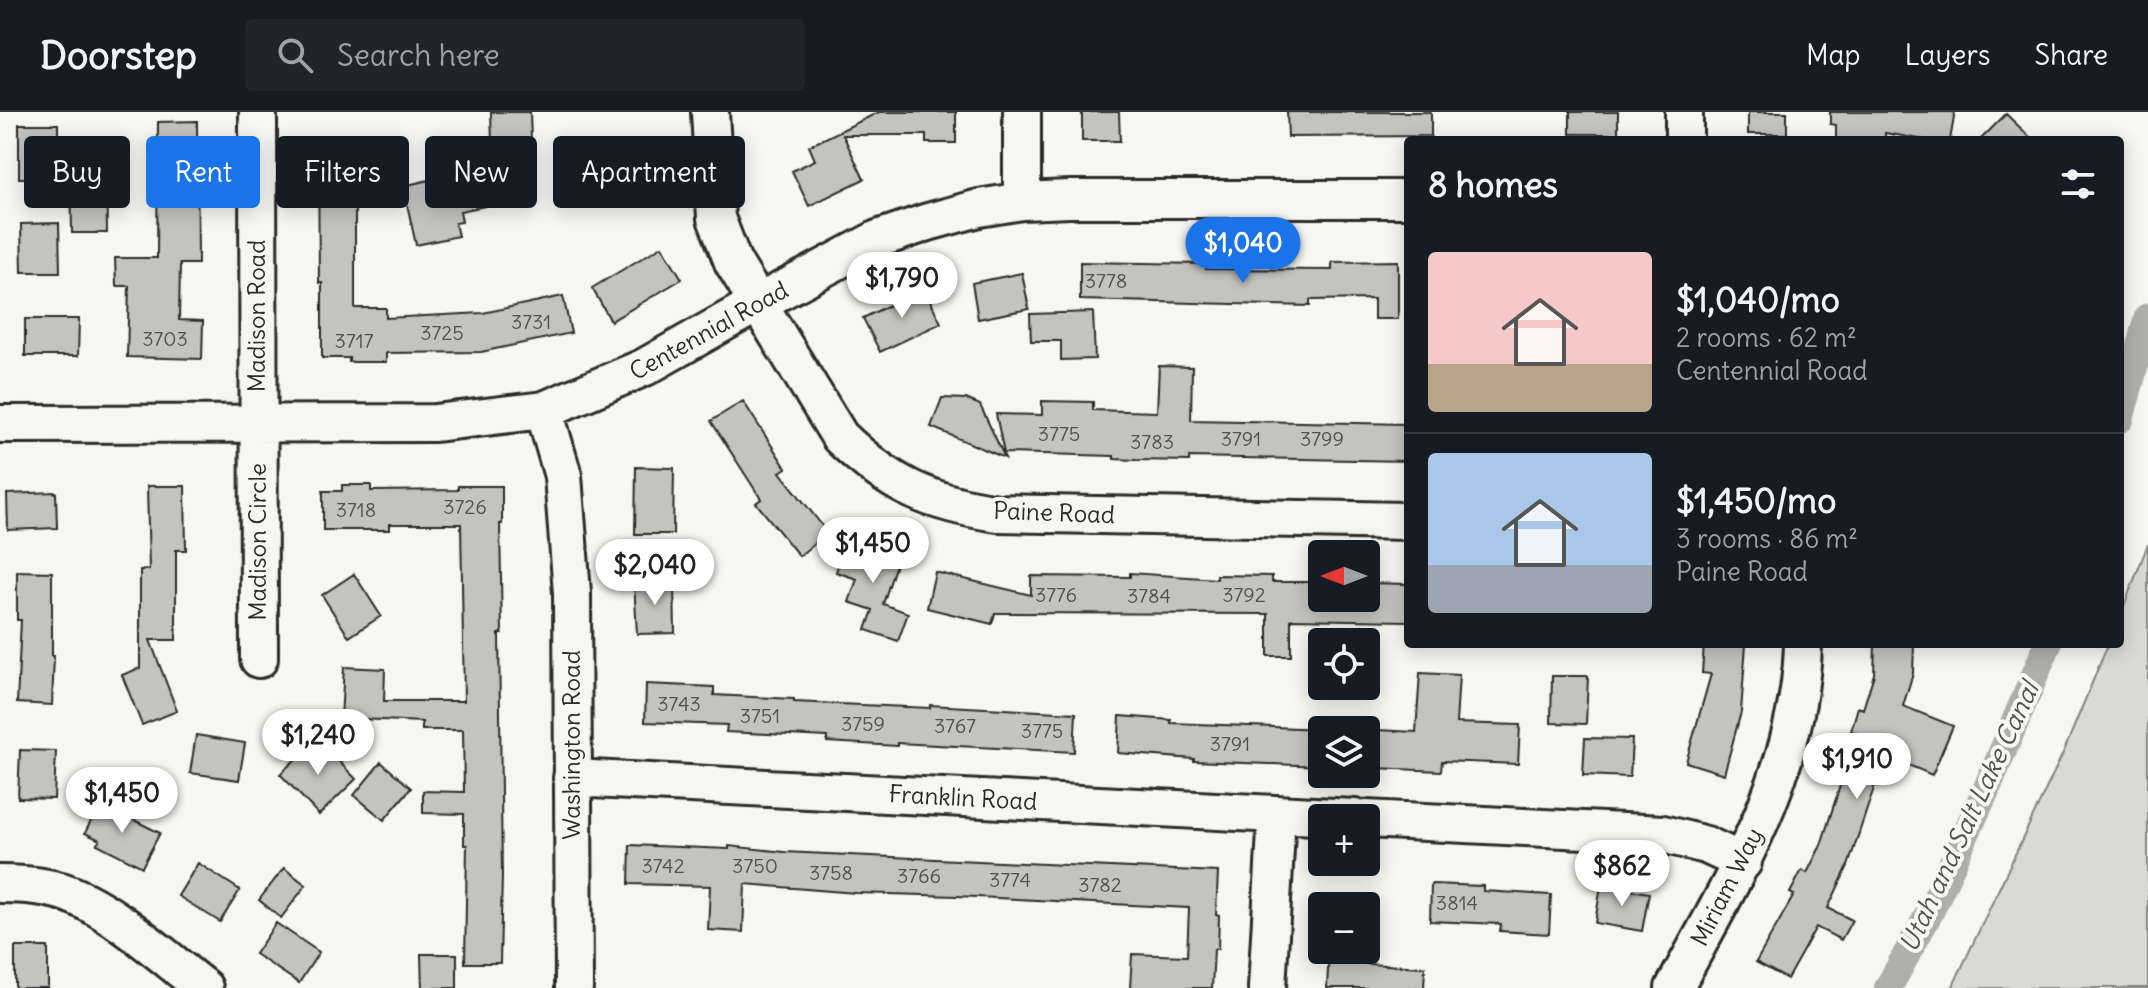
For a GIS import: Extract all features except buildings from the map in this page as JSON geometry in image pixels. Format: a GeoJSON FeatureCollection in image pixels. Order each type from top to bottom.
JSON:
{"type":"FeatureCollection","features":[{"type":"Feature","properties":{"kind":"street","name":"Madison Road"},"geometry":{"type":"LineString","coordinates":[[257,425],[258,112]]}},
{"type":"Feature","properties":{"kind":"street","name":"Paine Road"},"geometry":{"type":"LineString","coordinates":[[710,112],[716,218],[733,262],[840,437],[864,460],[890,478],[919,494],[955,507],[998,513],[1404,521]]}},
{"type":"Feature","properties":{"kind":"street"},"geometry":{"type":"LineString","coordinates":[[1022,112],[1022,201]]}},
{"type":"Feature","properties":{"kind":"street"},"geometry":{"type":"LineString","coordinates":[[1684,112],[1684,136]]}},
{"type":"Feature","properties":{"kind":"street","name":"Centennial Road"},"geometry":{"type":"LineString","coordinates":[[0,424],[435,423],[544,410],[645,367],[878,239],[979,208],[1022,201],[1404,199]]}},
{"type":"Feature","properties":{"kind":"street","name":"Washington Road"},"geometry":{"type":"LineString","coordinates":[[544,410],[563,476],[569,529],[574,988]]}},
{"type":"Feature","properties":{"kind":"street","name":"Madison Circle"},"geometry":{"type":"LineString","coordinates":[[257,425],[259,659]]}},
{"type":"Feature","properties":{"kind":"street","name":"Miriam Way"},"geometry":{"type":"LineString","coordinates":[[1674,988],[1743,862],[1770,800],[1790,737],[1802,672],[1803,648]]}},
{"type":"Feature","properties":{"kind":"street","name":"Franklin Road"},"geometry":{"type":"LineString","coordinates":[[572,778],[1308,816]]}},
{"type":"Feature","properties":{"kind":"street"},"geometry":{"type":"LineString","coordinates":[[1267,988],[1277,814]]}},
{"type":"Feature","properties":{"kind":"street"},"geometry":{"type":"LineString","coordinates":[[1380,820],[1663,834],[1706,845],[1743,862]]}},
{"type":"Feature","properties":{"kind":"street"},"geometry":{"type":"LineString","coordinates":[[0,884],[66,892],[98,908],[204,988]]}},
{"type":"Feature","properties":{"kind":"shaded area"},"geometry":{"type":"Polygon","coordinates":[[[2148,544],[2148,988],[1952,988],[2064,751],[2106,648],[2124,648],[2124,606],[2148,544]]]}},
{"type":"Feature","properties":{"kind":"waterway","name":"Utah and Salt Lake Canal"},"geometry":{"type":"LineString","coordinates":[[2124,404],[2148,317]]}},
{"type":"Feature","properties":{"kind":"waterway","name":"Utah and Salt Lake Canal"},"geometry":{"type":"LineString","coordinates":[[1888,988],[1930,912],[2046,648]]}}]}
